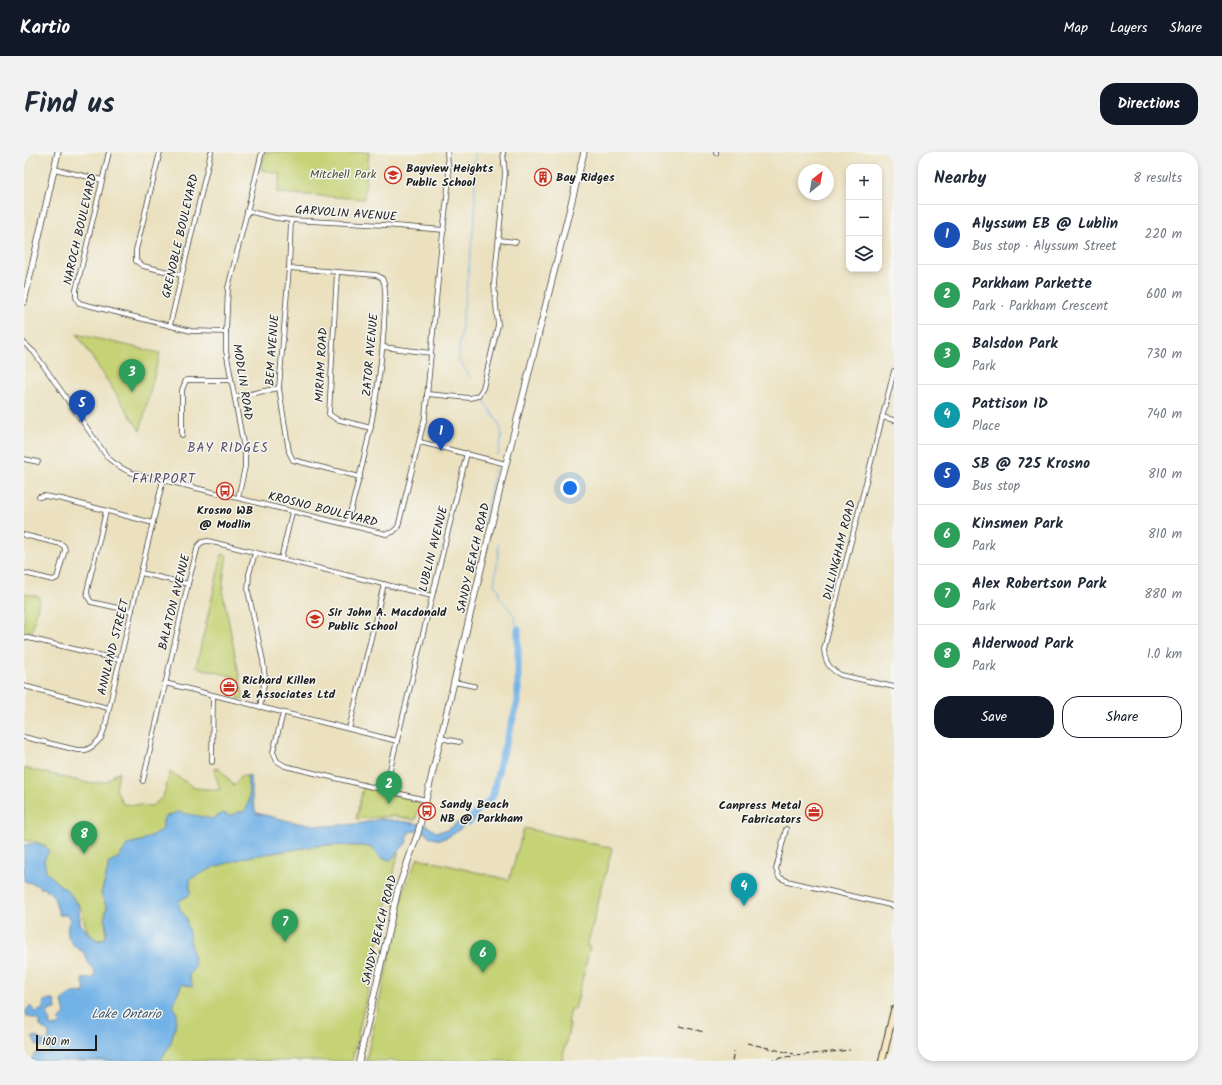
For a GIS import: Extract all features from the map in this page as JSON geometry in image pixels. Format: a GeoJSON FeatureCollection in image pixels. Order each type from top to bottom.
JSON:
{"type":"FeatureCollection","features":[{"type":"Feature","properties":{"kind":"main road"},"geometry":{"type":"LineString","coordinates":[[882,1061],[894,1010]]}},
{"type":"Feature","properties":{"kind":"street"},"geometry":{"type":"LineString","coordinates":[[24,302],[58,152]]}},
{"type":"Feature","properties":{"kind":"street","name":"NAROCH BOULEVARD"},"geometry":{"type":"LineString","coordinates":[[109,152],[76,290],[76,297],[79,303],[192,331],[226,332]]}},
{"type":"Feature","properties":{"kind":"street"},"geometry":{"type":"LineString","coordinates":[[160,152],[136,250],[136,261],[143,266],[181,275]]}},
{"type":"Feature","properties":{"kind":"street","name":"GRENOBLE BOULEVARD"},"geometry":{"type":"LineString","coordinates":[[170,325],[211,152]]}},
{"type":"Feature","properties":{"kind":"street","name":"MODLIN ROAD"},"geometry":{"type":"LineString","coordinates":[[238,498],[245,461],[226,351],[228,288],[262,152]]}},
{"type":"Feature","properties":{"kind":"street","name":"KROSNO BOULEVARD"},"geometry":{"type":"LineString","coordinates":[[24,343],[34,352],[108,458],[119,468],[130,473],[386,534],[393,532],[398,527],[425,418],[449,179],[447,152]]}},
{"type":"Feature","properties":{"kind":"street"},"geometry":{"type":"LineString","coordinates":[[427,394],[470,398],[478,396],[481,392],[498,324],[494,284],[505,174],[502,152]]}},
{"type":"Feature","properties":{"kind":"street","name":"SANDY BEACH ROAD"},"geometry":{"type":"LineString","coordinates":[[359,1061],[398,889],[421,822],[506,464],[584,152]]}},
{"type":"Feature","properties":{"kind":"street"},"geometry":{"type":"LineString","coordinates":[[54,169],[102,180]]}},
{"type":"Feature","properties":{"kind":"street","name":"GARVOLIN AVENUE"},"geometry":{"type":"LineString","coordinates":[[247,211],[291,220],[444,230]]}},
{"type":"Feature","properties":{"kind":"street","name":"BEM AVENUE"},"geometry":{"type":"LineString","coordinates":[[291,220],[289,268],[278,388],[289,452],[294,460],[360,477]]}},
{"type":"Feature","properties":{"kind":"street"},"geometry":{"type":"LineString","coordinates":[[499,240],[516,242]]}},
{"type":"Feature","properties":{"kind":"street","name":"ZATOR AVENUE"},"geometry":{"type":"LineString","coordinates":[[289,268],[376,275],[382,278],[385,288],[383,347],[377,400],[372,428],[347,524]]}},
{"type":"Feature","properties":{"kind":"street","name":"MIRIAM ROAD"},"geometry":{"type":"LineString","coordinates":[[337,272],[329,414],[336,419],[372,428]]}},
{"type":"Feature","properties":{"kind":"street"},"geometry":{"type":"LineString","coordinates":[[383,347],[431,353]]}},
{"type":"Feature","properties":{"kind":"street","name":"DILLINGHAM ROAD"},"geometry":{"type":"LineString","coordinates":[[894,371],[824,649],[826,662],[834,672],[841,675],[894,687]]}},
{"type":"Feature","properties":{"kind":"street"},"geometry":{"type":"LineString","coordinates":[[182,435],[182,390],[186,380],[231,380]]}},
{"type":"Feature","properties":{"kind":"street"},"geometry":{"type":"LineString","coordinates":[[235,397],[278,388]]}},
{"type":"Feature","properties":{"kind":"street"},"geometry":{"type":"LineString","coordinates":[[882,417],[894,420]]}},
{"type":"Feature","properties":{"kind":"street"},"geometry":{"type":"LineString","coordinates":[[420,442],[506,464]]}},
{"type":"Feature","properties":{"kind":"street","name":"LUBLIN AVENUE"},"geometry":{"type":"LineString","coordinates":[[384,790],[467,453]]}},
{"type":"Feature","properties":{"kind":"street"},"geometry":{"type":"LineString","coordinates":[[24,459],[38,462]]}},
{"type":"Feature","properties":{"kind":"street","name":"ANNLAND STREET"},"geometry":{"type":"LineString","coordinates":[[24,737],[78,750],[86,750],[93,746],[101,738],[105,727],[108,708],[163,480]]}},
{"type":"Feature","properties":{"kind":"street"},"geometry":{"type":"LineString","coordinates":[[39,497],[44,496],[152,523]]}},
{"type":"Feature","properties":{"kind":"street"},"geometry":{"type":"LineString","coordinates":[[106,511],[87,590],[88,597],[92,602],[132,611]]}},
{"type":"Feature","properties":{"kind":"street"},"geometry":{"type":"LineString","coordinates":[[281,559],[292,512]]}},
{"type":"Feature","properties":{"kind":"street"},"geometry":{"type":"LineString","coordinates":[[24,535],[61,544],[64,546],[64,550],[57,578],[53,580],[24,573]]}},
{"type":"Feature","properties":{"kind":"street","name":"BALATON AVENUE"},"geometry":{"type":"LineString","coordinates":[[142,781],[188,584],[198,546],[202,542],[208,541],[432,596]]}},
{"type":"Feature","properties":{"kind":"street"},"geometry":{"type":"LineString","coordinates":[[255,553],[249,574],[248,591],[263,661],[265,678],[260,707]]}},
{"type":"Feature","properties":{"kind":"street"},"geometry":{"type":"LineString","coordinates":[[141,573],[188,584]]}},
{"type":"Feature","properties":{"kind":"street"},"geometry":{"type":"LineString","coordinates":[[349,729],[384,584]]}},
{"type":"Feature","properties":{"kind":"street"},"geometry":{"type":"LineString","coordinates":[[24,637],[120,660]]}},
{"type":"Feature","properties":{"kind":"street"},"geometry":{"type":"LineString","coordinates":[[454,682],[474,686]]}},
{"type":"Feature","properties":{"kind":"street"},"geometry":{"type":"LineString","coordinates":[[165,683],[397,742]]}},
{"type":"Feature","properties":{"kind":"street"},"geometry":{"type":"LineString","coordinates":[[24,686],[108,708]]}},
{"type":"Feature","properties":{"kind":"street"},"geometry":{"type":"LineString","coordinates":[[212,762],[213,696]]}},
{"type":"Feature","properties":{"kind":"street"},"geometry":{"type":"LineString","coordinates":[[282,713],[273,752],[277,761],[285,766],[426,800]]}},
{"type":"Feature","properties":{"kind":"street"},"geometry":{"type":"LineString","coordinates":[[440,738],[459,742]]}},
{"type":"Feature","properties":{"kind":"street"},"geometry":{"type":"LineString","coordinates":[[786,830],[776,869],[779,877],[788,881],[894,906]]}},
{"type":"Feature","properties":{"kind":"green space","name":"Mitchell Park"},"geometry":{"type":"Polygon","coordinates":[[[265,152],[369,152],[364,199],[277,193],[281,175],[261,169],[265,152]]]}},
{"type":"Feature","properties":{"kind":"green space"},"geometry":{"type":"Polygon","coordinates":[[[77,334],[160,353],[140,431],[77,334]]]}},
{"type":"Feature","properties":{"kind":"green space"},"geometry":{"type":"Polygon","coordinates":[[[222,554],[227,555],[223,581],[223,593],[244,700],[238,698],[235,677],[196,667],[222,554]]]}},
{"type":"Feature","properties":{"kind":"green space"},"geometry":{"type":"Polygon","coordinates":[[[24,593],[40,597],[32,632],[24,630],[24,593]]]}},
{"type":"Feature","properties":{"kind":"green space"},"geometry":{"type":"Polygon","coordinates":[[[24,768],[88,783],[106,782],[119,771],[116,789],[123,804],[152,806],[163,797],[170,772],[195,788],[220,790],[214,769],[219,768],[234,786],[241,776],[247,776],[249,800],[246,809],[243,812],[238,812],[230,816],[223,813],[213,819],[164,829],[141,841],[128,844],[119,857],[108,864],[101,894],[107,907],[105,915],[106,938],[97,940],[88,931],[78,903],[65,888],[50,877],[46,871],[44,862],[46,846],[37,842],[24,840],[24,768]]]}},
{"type":"Feature","properties":{"kind":"green space"},"geometry":{"type":"Polygon","coordinates":[[[363,787],[417,800],[420,805],[415,820],[394,816],[356,819],[363,787]]]}},
{"type":"Feature","properties":{"kind":"green space"},"geometry":{"type":"Polygon","coordinates":[[[524,828],[612,848],[587,947],[590,947],[575,1010],[571,1009],[568,1023],[570,1024],[562,1061],[366,1061],[405,886],[418,858],[509,880],[524,828]]]}},
{"type":"Feature","properties":{"kind":"green space"},"geometry":{"type":"Polygon","coordinates":[[[322,845],[364,846],[372,848],[382,858],[391,860],[399,850],[352,1061],[150,1061],[177,995],[179,928],[177,882],[242,855],[273,853],[322,845]]]}},
{"type":"Feature","properties":{"kind":"water","name":"Lake Ontario"},"geometry":{"type":"Polygon","coordinates":[[[248,775],[250,776],[256,813],[298,823],[325,826],[358,824],[380,819],[426,825],[436,832],[448,830],[465,817],[469,822],[453,834],[442,839],[430,837],[425,832],[409,832],[407,842],[391,860],[381,858],[372,848],[364,846],[322,845],[247,857],[215,867],[190,879],[190,895],[180,900],[179,907],[186,918],[195,966],[189,975],[193,987],[182,984],[173,1005],[177,1013],[175,1028],[170,1045],[160,1061],[30,1061],[36,1053],[49,1054],[50,1050],[37,1045],[32,1038],[35,1036],[43,1041],[49,1039],[49,1033],[40,1026],[40,1021],[27,1016],[26,1011],[30,1006],[36,1012],[43,1009],[44,1002],[49,999],[55,1001],[56,1009],[50,1010],[47,1014],[50,1020],[49,1024],[54,1027],[61,1024],[59,1020],[65,1014],[62,1001],[66,997],[76,992],[83,993],[85,988],[82,979],[94,978],[95,971],[90,966],[85,954],[69,939],[67,932],[70,920],[67,915],[59,915],[54,897],[45,888],[40,888],[37,885],[24,881],[24,845],[34,843],[41,844],[49,851],[44,860],[46,871],[60,886],[66,889],[79,906],[80,923],[89,934],[98,941],[106,938],[105,915],[107,907],[101,894],[108,864],[119,857],[128,844],[141,841],[163,829],[163,820],[167,816],[178,812],[213,819],[223,813],[230,816],[238,812],[243,812],[248,805],[249,800],[248,775]]]}},
{"type":"Feature","properties":{"kind":"waterway"},"geometry":{"type":"LineString","coordinates":[[471,378],[458,359],[475,214],[475,154]]}},
{"type":"Feature","properties":{"kind":"waterway"},"geometry":{"type":"LineString","coordinates":[[484,401],[499,424],[502,434],[498,455]]}},
{"type":"Feature","properties":{"kind":"waterway"},"geometry":{"type":"LineString","coordinates":[[484,522],[495,468]]}},
{"type":"Feature","properties":{"kind":"waterway"},"geometry":{"type":"LineString","coordinates":[[498,544],[498,557],[494,585],[499,590],[499,597],[514,615],[518,629]]}},
{"type":"Feature","properties":{"kind":"waterway"},"geometry":{"type":"LineString","coordinates":[[469,822],[478,809],[488,802],[493,795],[501,759],[518,702],[518,629]]}},
{"type":"Feature","properties":{"kind":"railway"},"geometry":{"type":"LineString","coordinates":[[679,1026],[704,1032]]}},
{"type":"Feature","properties":{"kind":"railway"},"geometry":{"type":"LineString","coordinates":[[747,1043],[794,1054]]}},
{"type":"Feature","properties":{"kind":"railway"},"geometry":{"type":"LineString","coordinates":[[768,1061],[785,1057],[850,1050]]}},
{"type":"Feature","properties":{"kind":"railway"},"geometry":{"type":"LineString","coordinates":[[732,1061],[734,1051]]}},
{"type":"Feature","properties":{"kind":"place","name":"Bayview Heights Public School"},"geometry":{"type":"Point","coordinates":[393,175]}},
{"type":"Feature","properties":{"kind":"place","name":"Bay Ridges"},"geometry":{"type":"Point","coordinates":[543,177]}},
{"type":"Feature","properties":{"kind":"place","name":"Balsdon Park"},"geometry":{"type":"Point","coordinates":[132,392]}},
{"type":"Feature","properties":{"kind":"place","name":"SB @ 725 Krosno"},"geometry":{"type":"Point","coordinates":[82,423]}},
{"type":"Feature","properties":{"kind":"place","name":"Alyssum EB @ Lublin"},"geometry":{"type":"Point","coordinates":[441,451]}},
{"type":"Feature","properties":{"kind":"place","name":"Krosno WB @ Modlin"},"geometry":{"type":"Point","coordinates":[225,491]}},
{"type":"Feature","properties":{"kind":"place","name":"Sir John A. Macdonald Public School"},"geometry":{"type":"Point","coordinates":[315,619]}},
{"type":"Feature","properties":{"kind":"place","name":"Richard Killen & Associates Ltd"},"geometry":{"type":"Point","coordinates":[229,687]}},
{"type":"Feature","properties":{"kind":"place","name":"Parkham Parkette"},"geometry":{"type":"Point","coordinates":[389,804]}},
{"type":"Feature","properties":{"kind":"place","name":"Sandy Beach NB @ Parkham"},"geometry":{"type":"Point","coordinates":[427,811]}},
{"type":"Feature","properties":{"kind":"place","name":"Canpress Metal Fabricators"},"geometry":{"type":"Point","coordinates":[814,812]}},
{"type":"Feature","properties":{"kind":"place","name":"Alderwood Park"},"geometry":{"type":"Point","coordinates":[84,854]}},
{"type":"Feature","properties":{"kind":"place","name":"Pattison ID"},"geometry":{"type":"Point","coordinates":[744,906]}},
{"type":"Feature","properties":{"kind":"place","name":"Alex Robertson Park"},"geometry":{"type":"Point","coordinates":[285,942]}},
{"type":"Feature","properties":{"kind":"place","name":"Kinsmen Park"},"geometry":{"type":"Point","coordinates":[483,973]}},
{"type":"Feature","properties":{"kind":"district","name":"BAY RIDGES"},"geometry":{"type":"Point","coordinates":[228,447]}},
{"type":"Feature","properties":{"kind":"district","name":"FAIRPORT"},"geometry":{"type":"Point","coordinates":[164,478]}}]}
